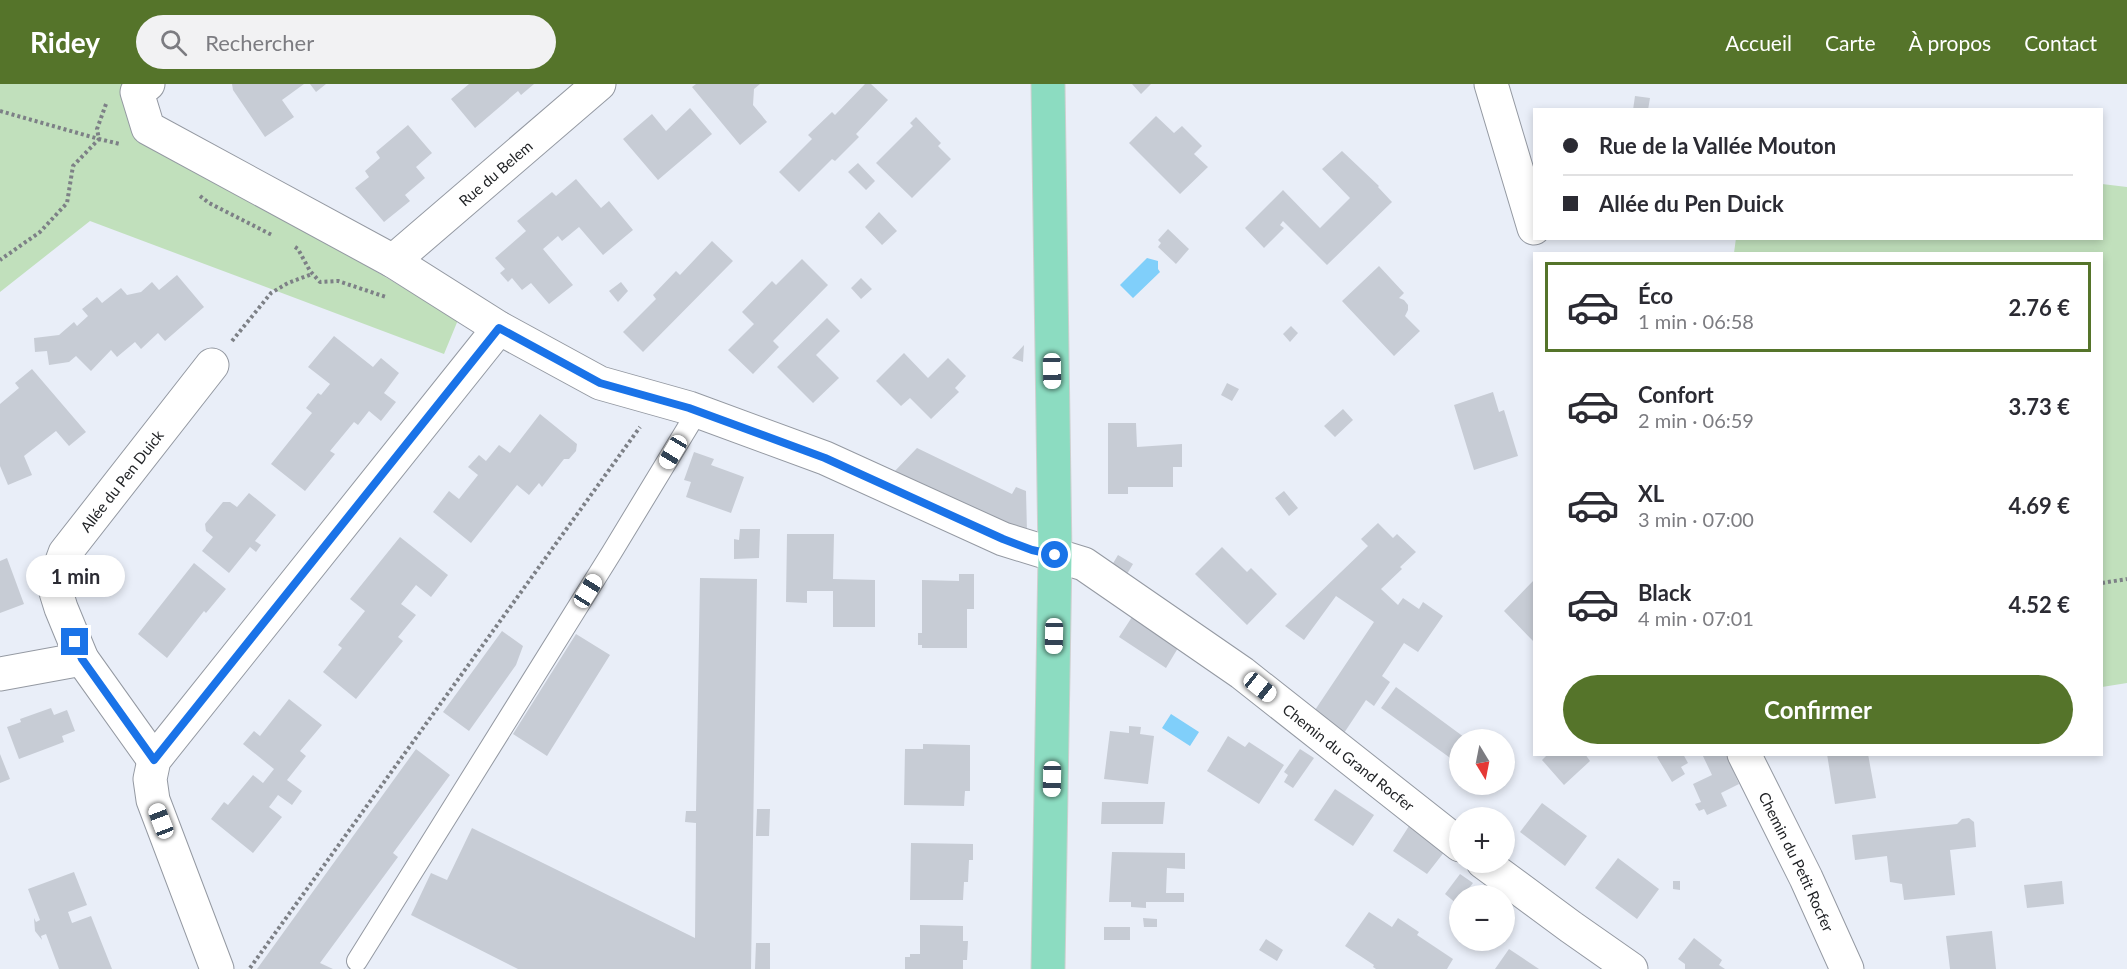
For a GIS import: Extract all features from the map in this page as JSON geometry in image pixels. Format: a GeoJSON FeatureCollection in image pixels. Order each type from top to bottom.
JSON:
{"type":"FeatureCollection","features":[{"type":"Feature","properties":{"kind":"main road"},"geometry":{"type":"LineString","coordinates":[[1048,84],[1055,555],[1048,969]]}},
{"type":"Feature","properties":{"kind":"street","name":"Chemin du Grand Rocfer"},"geometry":{"type":"LineString","coordinates":[[148,84],[137,92],[148,128],[393,261],[499,328],[600,383],[697,412],[825,458],[1003,539],[1032,550],[1084,564],[1242,673],[1449,836]]}},
{"type":"Feature","properties":{"kind":"street","name":"Rue du Belem"},"geometry":{"type":"LineString","coordinates":[[393,261],[599,84]]}},
{"type":"Feature","properties":{"kind":"street"},"geometry":{"type":"LineString","coordinates":[[1491,84],[1533,225]]}},
{"type":"Feature","properties":{"kind":"street"},"geometry":{"type":"LineString","coordinates":[[217,969],[153,800],[150,779],[154,760],[499,328]]}},
{"type":"Feature","properties":{"kind":"street","name":"Allée du Pen Duick"},"geometry":{"type":"LineString","coordinates":[[154,760],[82,659],[61,608],[57,592],[58,572],[65,553],[212,364]]}},
{"type":"Feature","properties":{"kind":"street"},"geometry":{"type":"LineString","coordinates":[[0,674],[82,659]]}},
{"type":"Feature","properties":{"kind":"street","name":"Chemin du Petit Rocfer"},"geometry":{"type":"LineString","coordinates":[[1744,756],[1806,878],[1847,969]]}},
{"type":"Feature","properties":{"kind":"street"},"geometry":{"type":"LineString","coordinates":[[1499,873],[1631,969]]}},
{"type":"Feature","properties":{"kind":"lane"},"geometry":{"type":"LineString","coordinates":[[357,961],[697,412]]}},
{"type":"Feature","properties":{"kind":"path"},"geometry":{"type":"LineString","coordinates":[[0,111],[99,139],[73,166],[67,203],[39,232],[0,260]]}},
{"type":"Feature","properties":{"kind":"path"},"geometry":{"type":"LineString","coordinates":[[212,364],[271,292],[312,274]]}},
{"type":"Feature","properties":{"kind":"path"},"geometry":{"type":"LineString","coordinates":[[249,969],[659,400]]}},
{"type":"Feature","properties":{"kind":"path"},"geometry":{"type":"LineString","coordinates":[[2103,583],[2127,579]]}},
{"type":"Feature","properties":{"kind":"green space"},"geometry":{"type":"Polygon","coordinates":[[[0,84],[133,84],[136,129],[458,320],[444,354],[90,221],[0,292],[0,84]]]}},
{"type":"Feature","properties":{"kind":"green space"},"geometry":{"type":"Polygon","coordinates":[[[2103,184],[2127,187],[2127,683],[2103,687],[2103,252],[1734,252],[1736,240],[2103,240],[2103,184]]]}},
{"type":"Feature","properties":{"kind":"water"},"geometry":{"type":"Polygon","coordinates":[[[1147,258],[1158,261],[1160,272],[1133,298],[1120,285],[1147,258]]]}},
{"type":"Feature","properties":{"kind":"water"},"geometry":{"type":"Polygon","coordinates":[[[1171,714],[1199,732],[1190,746],[1162,728],[1171,714]]]}},
{"type":"Feature","properties":{"kind":"building"},"geometry":{"type":"Polygon","coordinates":[[[232,84],[304,84],[282,100],[294,117],[265,137],[233,90],[232,84]]]}},
{"type":"Feature","properties":{"kind":"building"},"geometry":{"type":"Polygon","coordinates":[[[310,84],[326,84],[316,92],[310,84]]]}},
{"type":"Feature","properties":{"kind":"building"},"geometry":{"type":"Polygon","coordinates":[[[469,84],[534,84],[521,95],[518,91],[475,128],[451,99],[469,84]]]}},
{"type":"Feature","properties":{"kind":"building"},"geometry":{"type":"Polygon","coordinates":[[[696,84],[760,84],[754,89],[753,105],[767,122],[740,145],[692,87],[696,84]]]}},
{"type":"Feature","properties":{"kind":"building"},"geometry":{"type":"Polygon","coordinates":[[[865,84],[871,84],[888,100],[856,134],[859,137],[835,161],[832,159],[799,192],[779,172],[812,139],[808,135],[832,112],[835,115],[865,84]]]}},
{"type":"Feature","properties":{"kind":"building"},"geometry":{"type":"Polygon","coordinates":[[[1132,84],[1151,84],[1141,94],[1132,84]]]}},
{"type":"Feature","properties":{"kind":"building"},"geometry":{"type":"Polygon","coordinates":[[[1635,96],[1650,98],[1648,108],[1633,108],[1635,96]]]}},
{"type":"Feature","properties":{"kind":"building"},"geometry":{"type":"Polygon","coordinates":[[[690,108],[712,134],[658,180],[623,139],[652,114],[666,131],[690,108]]]}},
{"type":"Feature","properties":{"kind":"building"},"geometry":{"type":"Polygon","coordinates":[[[1156,116],[1174,133],[1182,126],[1202,146],[1194,154],[1208,167],[1180,194],[1129,143],[1156,116]]]}},
{"type":"Feature","properties":{"kind":"building"},"geometry":{"type":"Polygon","coordinates":[[[916,117],[941,143],[938,146],[951,159],[912,198],[876,163],[913,126],[910,123],[916,117]]]}},
{"type":"Feature","properties":{"kind":"building"},"geometry":{"type":"Polygon","coordinates":[[[408,125],[432,153],[416,167],[425,178],[405,195],[410,201],[384,222],[355,188],[369,177],[365,171],[380,158],[376,152],[408,125]]]}},
{"type":"Feature","properties":{"kind":"building"},"geometry":{"type":"Polygon","coordinates":[[[1342,151],[1379,186],[1392,202],[1327,265],[1283,221],[1280,225],[1284,228],[1264,248],[1245,228],[1283,190],[1320,228],[1350,198],[1322,169],[1342,151]]]}},
{"type":"Feature","properties":{"kind":"building"},"geometry":{"type":"Polygon","coordinates":[[[858,163],[875,181],[866,190],[848,172],[858,163]]]}},
{"type":"Feature","properties":{"kind":"building"},"geometry":{"type":"Polygon","coordinates":[[[576,179],[601,208],[609,201],[633,230],[603,255],[579,227],[562,241],[558,236],[543,249],[573,285],[549,304],[531,283],[522,290],[512,278],[508,282],[500,273],[505,269],[495,258],[526,231],[517,221],[552,192],[556,196],[576,179]]]}},
{"type":"Feature","properties":{"kind":"building"},"geometry":{"type":"Polygon","coordinates":[[[879,212],[897,231],[882,245],[865,227],[879,212]]]}},
{"type":"Feature","properties":{"kind":"building"},"geometry":{"type":"Polygon","coordinates":[[[1168,229],[1189,249],[1176,264],[1158,247],[1161,243],[1158,240],[1168,229]]]}},
{"type":"Feature","properties":{"kind":"building"},"geometry":{"type":"Polygon","coordinates":[[[712,241],[733,261],[643,352],[623,332],[656,299],[653,295],[676,271],[680,275],[712,241]]]}},
{"type":"Feature","properties":{"kind":"building"},"geometry":{"type":"Polygon","coordinates":[[[802,259],[828,285],[773,341],[779,347],[753,374],[728,350],[754,324],[742,312],[772,281],[776,285],[802,259]]]}},
{"type":"Feature","properties":{"kind":"building"},"geometry":{"type":"Polygon","coordinates":[[[1379,266],[1404,293],[1399,298],[1408,305],[1405,316],[1420,331],[1394,356],[1342,301],[1379,266]]]}},
{"type":"Feature","properties":{"kind":"building"},"geometry":{"type":"Polygon","coordinates":[[[177,275],[204,307],[165,341],[158,333],[141,349],[135,342],[117,357],[111,350],[91,371],[76,356],[69,362],[49,365],[47,351],[35,352],[34,338],[59,335],[74,322],[77,326],[88,316],[82,309],[97,297],[102,303],[121,288],[127,295],[141,292],[152,282],[159,290],[177,275]]]}},
{"type":"Feature","properties":{"kind":"building"},"geometry":{"type":"Polygon","coordinates":[[[861,278],[872,289],[861,299],[851,288],[861,278]]]}},
{"type":"Feature","properties":{"kind":"building"},"geometry":{"type":"Polygon","coordinates":[[[621,282],[628,291],[618,302],[609,291],[621,282]]]}},
{"type":"Feature","properties":{"kind":"building"},"geometry":{"type":"Polygon","coordinates":[[[827,318],[840,331],[816,355],[839,378],[813,403],[777,367],[827,318]]]}},
{"type":"Feature","properties":{"kind":"building"},"geometry":{"type":"Polygon","coordinates":[[[1291,326],[1298,333],[1290,342],[1283,334],[1291,326]]]}},
{"type":"Feature","properties":{"kind":"building"},"geometry":{"type":"Polygon","coordinates":[[[334,336],[373,367],[381,358],[399,373],[384,393],[396,402],[381,421],[369,411],[358,425],[354,422],[330,451],[335,454],[305,491],[271,464],[312,413],[306,408],[318,393],[321,395],[330,384],[308,367],[334,336]]]}},
{"type":"Feature","properties":{"kind":"building"},"geometry":{"type":"Polygon","coordinates":[[[1024,345],[1023,362],[1012,358],[1024,345]]]}},
{"type":"Feature","properties":{"kind":"building"},"geometry":{"type":"Polygon","coordinates":[[[904,353],[928,378],[948,358],[966,376],[955,388],[959,392],[931,419],[910,398],[901,406],[876,381],[904,353]]]}},
{"type":"Feature","properties":{"kind":"building"},"geometry":{"type":"Polygon","coordinates":[[[32,369],[86,432],[69,446],[56,431],[24,456],[32,475],[8,485],[0,466],[0,404],[19,388],[15,383],[32,369]]]}},
{"type":"Feature","properties":{"kind":"building"},"geometry":{"type":"Polygon","coordinates":[[[1227,383],[1239,389],[1232,401],[1221,395],[1227,383]]]}},
{"type":"Feature","properties":{"kind":"building"},"geometry":{"type":"Polygon","coordinates":[[[1493,392],[1499,412],[1504,410],[1518,456],[1474,470],[1454,405],[1493,392]]]}},
{"type":"Feature","properties":{"kind":"building"},"geometry":{"type":"Polygon","coordinates":[[[1343,409],[1353,420],[1335,437],[1324,426],[1343,409]]]}},
{"type":"Feature","properties":{"kind":"building"},"geometry":{"type":"Polygon","coordinates":[[[540,414],[577,444],[576,451],[569,459],[564,459],[542,487],[539,483],[529,495],[517,485],[471,543],[433,512],[449,491],[459,499],[478,475],[468,467],[479,455],[486,461],[499,445],[510,453],[540,414]]]}},
{"type":"Feature","properties":{"kind":"building"},"geometry":{"type":"Polygon","coordinates":[[[1108,423],[1136,423],[1137,447],[1182,444],[1182,467],[1173,467],[1173,487],[1128,487],[1128,494],[1108,494],[1108,423]]]}},
{"type":"Feature","properties":{"kind":"building"},"geometry":{"type":"Polygon","coordinates":[[[917,448],[1012,494],[1016,487],[1026,491],[1027,532],[893,473],[917,448]]]}},
{"type":"Feature","properties":{"kind":"building"},"geometry":{"type":"Polygon","coordinates":[[[694,452],[714,459],[711,465],[744,477],[731,513],[686,497],[691,482],[684,480],[694,452]]]}},
{"type":"Feature","properties":{"kind":"building"},"geometry":{"type":"Polygon","coordinates":[[[1284,491],[1298,508],[1289,516],[1275,498],[1284,491]]]}},
{"type":"Feature","properties":{"kind":"building"},"geometry":{"type":"Polygon","coordinates":[[[249,493],[276,515],[255,541],[261,545],[256,552],[250,547],[229,573],[202,551],[213,537],[206,531],[205,524],[223,502],[230,502],[237,507],[249,493]]]}},
{"type":"Feature","properties":{"kind":"building"},"geometry":{"type":"Polygon","coordinates":[[[1378,523],[1393,538],[1397,534],[1416,552],[1381,589],[1398,605],[1403,598],[1419,609],[1423,602],[1443,616],[1418,652],[1404,643],[1382,676],[1390,682],[1374,706],[1366,700],[1344,733],[1313,713],[1374,622],[1336,596],[1304,640],[1285,626],[1368,546],[1361,539],[1378,523]]]}},
{"type":"Feature","properties":{"kind":"building"},"geometry":{"type":"Polygon","coordinates":[[[740,529],[760,529],[759,558],[734,559],[734,539],[739,540],[740,529]]]}},
{"type":"Feature","properties":{"kind":"building"},"geometry":{"type":"Polygon","coordinates":[[[787,534],[834,534],[833,579],[875,580],[875,627],[833,627],[833,591],[807,591],[807,603],[786,602],[787,534]]]}},
{"type":"Feature","properties":{"kind":"building"},"geometry":{"type":"Polygon","coordinates":[[[400,537],[448,575],[431,597],[416,585],[401,604],[416,615],[398,637],[403,641],[356,699],[323,672],[342,648],[338,645],[365,611],[350,599],[400,537]]]}},
{"type":"Feature","properties":{"kind":"building"},"geometry":{"type":"Polygon","coordinates":[[[1222,547],[1247,572],[1251,568],[1277,594],[1247,625],[1195,574],[1222,547]]]}},
{"type":"Feature","properties":{"kind":"building"},"geometry":{"type":"Polygon","coordinates":[[[1118,555],[1133,564],[1124,579],[1109,570],[1118,555]]]}},
{"type":"Feature","properties":{"kind":"building"},"geometry":{"type":"Polygon","coordinates":[[[7,558],[24,604],[0,613],[0,561],[7,558]]]}},
{"type":"Feature","properties":{"kind":"building"},"geometry":{"type":"Polygon","coordinates":[[[194,563],[226,589],[206,613],[204,611],[167,658],[138,634],[194,563]]]}},
{"type":"Feature","properties":{"kind":"building"},"geometry":{"type":"Polygon","coordinates":[[[959,574],[974,574],[974,609],[967,609],[967,648],[922,648],[922,645],[918,645],[918,633],[922,633],[922,580],[959,581],[959,574]]]}},
{"type":"Feature","properties":{"kind":"building"},"geometry":{"type":"Polygon","coordinates":[[[700,578],[757,579],[751,969],[518,969],[411,915],[431,873],[447,880],[472,828],[695,938],[696,823],[685,822],[686,811],[696,811],[700,578]]]}},
{"type":"Feature","properties":{"kind":"building"},"geometry":{"type":"Polygon","coordinates":[[[1533,581],[1533,641],[1504,611],[1533,581]]]}},
{"type":"Feature","properties":{"kind":"building"},"geometry":{"type":"Polygon","coordinates":[[[1132,617],[1178,648],[1166,668],[1119,637],[1132,617]]]}},
{"type":"Feature","properties":{"kind":"building"},"geometry":{"type":"Polygon","coordinates":[[[502,631],[523,646],[516,665],[469,731],[443,712],[502,631]]]}},
{"type":"Feature","properties":{"kind":"building"},"geometry":{"type":"Polygon","coordinates":[[[576,634],[610,655],[547,756],[513,734],[576,634]]]}},
{"type":"Feature","properties":{"kind":"building"},"geometry":{"type":"Polygon","coordinates":[[[1396,687],[1453,729],[1449,729],[1449,757],[1381,708],[1396,687]]]}},
{"type":"Feature","properties":{"kind":"building"},"geometry":{"type":"Polygon","coordinates":[[[289,699],[322,725],[300,751],[306,756],[287,780],[302,791],[292,805],[278,795],[269,807],[282,817],[253,853],[211,819],[224,802],[228,805],[253,775],[263,783],[274,769],[243,744],[254,731],[260,736],[289,699]]]}},
{"type":"Feature","properties":{"kind":"building"},"geometry":{"type":"Polygon","coordinates":[[[51,708],[54,715],[67,710],[75,731],[62,736],[64,742],[19,759],[7,727],[21,722],[20,719],[51,708]]]}},
{"type":"Feature","properties":{"kind":"building"},"geometry":{"type":"Polygon","coordinates":[[[1129,726],[1141,727],[1140,734],[1154,736],[1148,784],[1104,779],[1110,731],[1129,733],[1129,726]]]}},
{"type":"Feature","properties":{"kind":"building"},"geometry":{"type":"Polygon","coordinates":[[[1228,736],[1245,747],[1249,742],[1284,765],[1259,804],[1207,771],[1228,736]]]}},
{"type":"Feature","properties":{"kind":"building"},"geometry":{"type":"Polygon","coordinates":[[[923,744],[970,745],[970,791],[965,791],[964,806],[904,805],[905,749],[923,749],[923,744]]]}},
{"type":"Feature","properties":{"kind":"building"},"geometry":{"type":"Polygon","coordinates":[[[416,749],[450,775],[393,853],[398,857],[320,963],[333,969],[257,969],[416,749]]]}},
{"type":"Feature","properties":{"kind":"building"},"geometry":{"type":"Polygon","coordinates":[[[1300,749],[1314,758],[1293,788],[1284,782],[1288,775],[1284,772],[1300,749]]]}},
{"type":"Feature","properties":{"kind":"building"},"geometry":{"type":"Polygon","coordinates":[[[0,754],[10,779],[0,783],[0,754]]]}},
{"type":"Feature","properties":{"kind":"building"},"geometry":{"type":"Polygon","coordinates":[[[1546,756],[1586,756],[1590,761],[1564,785],[1542,760],[1546,756]]]}},
{"type":"Feature","properties":{"kind":"building"},"geometry":{"type":"Polygon","coordinates":[[[1684,756],[1688,763],[1681,767],[1685,774],[1672,782],[1657,757],[1684,756]]]}},
{"type":"Feature","properties":{"kind":"building"},"geometry":{"type":"Polygon","coordinates":[[[1703,756],[1727,756],[1739,784],[1721,793],[1727,806],[1707,815],[1704,809],[1699,811],[1695,804],[1701,802],[1693,784],[1712,775],[1703,756]]]}},
{"type":"Feature","properties":{"kind":"building"},"geometry":{"type":"Polygon","coordinates":[[[1827,756],[1868,756],[1876,798],[1835,804],[1827,756]]]}},
{"type":"Feature","properties":{"kind":"building"},"geometry":{"type":"Polygon","coordinates":[[[1335,789],[1374,815],[1353,846],[1314,820],[1335,789]]]}},
{"type":"Feature","properties":{"kind":"building"},"geometry":{"type":"Polygon","coordinates":[[[1102,802],[1165,802],[1163,824],[1101,824],[1102,802]]]}},
{"type":"Feature","properties":{"kind":"building"},"geometry":{"type":"Polygon","coordinates":[[[1542,803],[1587,836],[1565,866],[1520,832],[1542,803]]]}},
{"type":"Feature","properties":{"kind":"building"},"geometry":{"type":"Polygon","coordinates":[[[757,809],[770,809],[769,836],[756,836],[757,809]]]}},
{"type":"Feature","properties":{"kind":"building"},"geometry":{"type":"Polygon","coordinates":[[[1969,818],[1974,822],[1976,847],[1950,850],[1955,895],[1904,900],[1902,884],[1890,882],[1887,856],[1855,860],[1852,835],[1957,824],[1962,819],[1969,818]]]}},
{"type":"Feature","properties":{"kind":"building"},"geometry":{"type":"Polygon","coordinates":[[[1409,826],[1445,851],[1427,874],[1393,851],[1409,826]]]}},
{"type":"Feature","properties":{"kind":"building"},"geometry":{"type":"Polygon","coordinates":[[[911,843],[973,844],[973,860],[969,860],[968,882],[964,882],[963,900],[910,900],[911,843]]]}},
{"type":"Feature","properties":{"kind":"building"},"geometry":{"type":"Polygon","coordinates":[[[1112,852],[1185,853],[1185,869],[1167,868],[1166,893],[1184,893],[1184,902],[1146,902],[1146,908],[1131,907],[1131,902],[1109,902],[1112,852]]]}},
{"type":"Feature","properties":{"kind":"building"},"geometry":{"type":"Polygon","coordinates":[[[1618,858],[1659,889],[1637,919],[1595,888],[1618,858]]]}},
{"type":"Feature","properties":{"kind":"building"},"geometry":{"type":"Polygon","coordinates":[[[74,872],[87,905],[68,912],[72,923],[91,916],[112,969],[59,969],[46,934],[41,936],[42,940],[35,931],[34,918],[36,922],[40,920],[28,889],[74,872]]]}},
{"type":"Feature","properties":{"kind":"building"},"geometry":{"type":"Polygon","coordinates":[[[1460,874],[1473,883],[1471,885],[1452,885],[1460,874]]]}},
{"type":"Feature","properties":{"kind":"building"},"geometry":{"type":"Polygon","coordinates":[[[1673,881],[1680,881],[1680,890],[1673,889],[1673,881]]]}},
{"type":"Feature","properties":{"kind":"building"},"geometry":{"type":"Polygon","coordinates":[[[2062,881],[2064,904],[2027,908],[2024,885],[2062,881]]]}},
{"type":"Feature","properties":{"kind":"building"},"geometry":{"type":"Polygon","coordinates":[[[1369,912],[1392,927],[1398,918],[1419,932],[1417,935],[1453,959],[1447,969],[1376,969],[1373,967],[1374,965],[1345,946],[1369,912]]]}},
{"type":"Feature","properties":{"kind":"building"},"geometry":{"type":"Polygon","coordinates":[[[1143,918],[1157,919],[1157,927],[1144,927],[1143,918]]]}},
{"type":"Feature","properties":{"kind":"building"},"geometry":{"type":"Polygon","coordinates":[[[920,925],[963,926],[963,941],[968,941],[967,960],[963,960],[963,969],[905,969],[905,957],[910,957],[910,954],[920,954],[920,925]]]}},
{"type":"Feature","properties":{"kind":"building"},"geometry":{"type":"Polygon","coordinates":[[[1104,927],[1130,927],[1130,940],[1104,940],[1104,927]]]}},
{"type":"Feature","properties":{"kind":"building"},"geometry":{"type":"Polygon","coordinates":[[[1992,931],[1996,969],[1950,969],[1946,936],[1992,931]]]}},
{"type":"Feature","properties":{"kind":"building"},"geometry":{"type":"Polygon","coordinates":[[[1694,938],[1722,960],[1719,965],[1725,969],[1685,969],[1685,964],[1678,959],[1694,938]]]}},
{"type":"Feature","properties":{"kind":"building"},"geometry":{"type":"Polygon","coordinates":[[[1266,939],[1283,950],[1277,961],[1259,950],[1266,939]]]}},
{"type":"Feature","properties":{"kind":"building"},"geometry":{"type":"Polygon","coordinates":[[[756,943],[770,943],[770,969],[755,969],[756,943]]]}},
{"type":"Feature","properties":{"kind":"building"},"geometry":{"type":"Polygon","coordinates":[[[1508,951],[1512,951],[1539,969],[1495,969],[1508,951]]]}},
{"type":"Feature","properties":{"kind":"route"},"geometry":{"type":"LineString","coordinates":[[75,642],[82,659],[154,760],[499,328],[600,383],[689,408],[825,458],[1003,539],[1032,550],[1055,555]]}}]}
